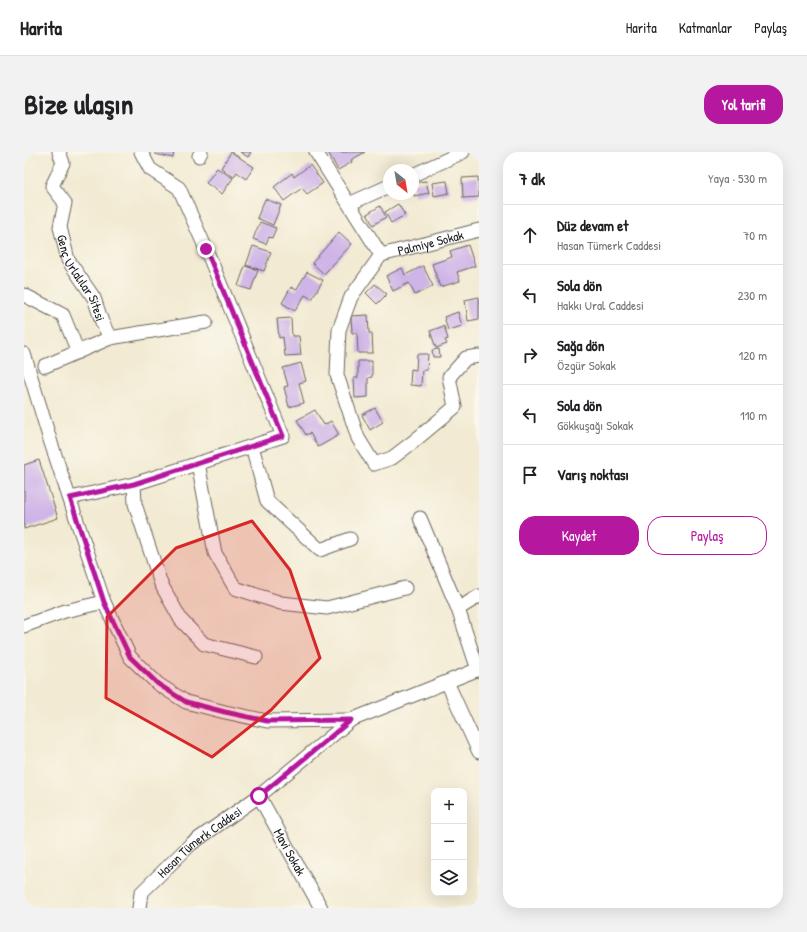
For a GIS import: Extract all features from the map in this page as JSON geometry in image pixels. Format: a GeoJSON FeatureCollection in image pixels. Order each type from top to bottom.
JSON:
{"type":"FeatureCollection","features":[{"type":"Feature","properties":{"kind":"street","name":"Genç Urlalılar Sitesi"},"geometry":{"type":"LineString","coordinates":[[59,152],[64,163],[52,186],[65,203],[60,227],[68,260],[94,298],[102,322],[110,338]]}},
{"type":"Feature","properties":{"kind":"street"},"geometry":{"type":"LineString","coordinates":[[70,498],[134,484],[283,436],[206,249],[179,188],[150,169],[141,152]]}},
{"type":"Feature","properties":{"kind":"street"},"geometry":{"type":"LineString","coordinates":[[316,152],[381,255],[351,297],[338,330],[337,375],[358,438],[374,464],[392,458],[455,407],[449,377],[466,358],[479,356]]}},
{"type":"Feature","properties":{"kind":"street"},"geometry":{"type":"LineString","coordinates":[[419,172],[463,152]]}},
{"type":"Feature","properties":{"kind":"street"},"geometry":{"type":"LineString","coordinates":[[350,204],[383,189]]}},
{"type":"Feature","properties":{"kind":"street","name":"Palmiye Sokak"},"geometry":{"type":"LineString","coordinates":[[381,255],[479,230]]}},
{"type":"Feature","properties":{"kind":"street"},"geometry":{"type":"LineString","coordinates":[[24,295],[63,315],[78,352]]}},
{"type":"Feature","properties":{"kind":"street","name":"Genç Urlalılar Sitesi"},"geometry":{"type":"LineString","coordinates":[[45,366],[110,338],[206,322]]}},
{"type":"Feature","properties":{"kind":"street"},"geometry":{"type":"LineString","coordinates":[[24,354],[51,443],[104,602],[130,657],[158,684],[186,702],[267,721],[351,720]]}},
{"type":"Feature","properties":{"kind":"street"},"geometry":{"type":"LineString","coordinates":[[252,446],[267,501],[294,527],[320,550],[350,539]]}},
{"type":"Feature","properties":{"kind":"street"},"geometry":{"type":"LineString","coordinates":[[198,463],[215,553],[235,588],[281,603],[327,608],[406,588]]}},
{"type":"Feature","properties":{"kind":"street"},"geometry":{"type":"LineString","coordinates":[[134,484],[135,504],[161,584],[181,620],[204,644],[256,657]]}},
{"type":"Feature","properties":{"kind":"street"},"geometry":{"type":"LineString","coordinates":[[420,518],[458,609],[479,670]]}},
{"type":"Feature","properties":{"kind":"street"},"geometry":{"type":"LineString","coordinates":[[458,609],[479,596]]}},
{"type":"Feature","properties":{"kind":"street"},"geometry":{"type":"LineString","coordinates":[[24,626],[65,611],[104,602]]}},
{"type":"Feature","properties":{"kind":"street","name":"Hasan Tümerk Caddesi"},"geometry":{"type":"LineString","coordinates":[[139,908],[141,893],[191,844],[259,796],[351,720],[479,670]]}},
{"type":"Feature","properties":{"kind":"street"},"geometry":{"type":"LineString","coordinates":[[447,682],[479,752]]}},
{"type":"Feature","properties":{"kind":"street","name":"Mavi Sokak"},"geometry":{"type":"LineString","coordinates":[[259,796],[321,908]]}},
{"type":"Feature","properties":{"kind":"highlighted area"},"geometry":{"type":"Polygon","coordinates":[[[252,521],[290,570],[320,658],[271,710],[212,757],[106,698],[107,617],[176,548],[252,521]]]}},
{"type":"Feature","properties":{"kind":"building"},"geometry":{"type":"Polygon","coordinates":[[[155,152],[174,152],[173,158],[155,154],[155,152]]]}},
{"type":"Feature","properties":{"kind":"building"},"geometry":{"type":"Polygon","coordinates":[[[231,152],[254,167],[246,179],[237,172],[234,177],[221,168],[231,152]]]}},
{"type":"Feature","properties":{"kind":"building"},"geometry":{"type":"Polygon","coordinates":[[[240,152],[251,152],[248,157],[240,152]]]}},
{"type":"Feature","properties":{"kind":"building"},"geometry":{"type":"Polygon","coordinates":[[[328,152],[365,152],[338,170],[328,152]]]}},
{"type":"Feature","properties":{"kind":"building"},"geometry":{"type":"Polygon","coordinates":[[[310,165],[323,183],[307,194],[302,188],[284,201],[274,187],[292,173],[294,177],[310,165]]]}},
{"type":"Feature","properties":{"kind":"building"},"geometry":{"type":"Polygon","coordinates":[[[217,168],[233,178],[222,194],[206,183],[217,168]]]}},
{"type":"Feature","properties":{"kind":"building"},"geometry":{"type":"Polygon","coordinates":[[[478,177],[479,197],[463,198],[462,178],[478,177]]]}},
{"type":"Feature","properties":{"kind":"building"},"geometry":{"type":"Polygon","coordinates":[[[426,181],[429,193],[419,195],[419,182],[426,181]]]}},
{"type":"Feature","properties":{"kind":"building"},"geometry":{"type":"Polygon","coordinates":[[[447,181],[449,193],[434,196],[432,183],[447,181]]]}},
{"type":"Feature","properties":{"kind":"building"},"geometry":{"type":"Polygon","coordinates":[[[265,199],[281,205],[273,225],[257,218],[265,199]]]}},
{"type":"Feature","properties":{"kind":"building"},"geometry":{"type":"Polygon","coordinates":[[[398,204],[405,215],[391,223],[385,212],[398,204]]]}},
{"type":"Feature","properties":{"kind":"building"},"geometry":{"type":"Polygon","coordinates":[[[380,206],[386,217],[373,225],[367,214],[380,206]]]}},
{"type":"Feature","properties":{"kind":"building"},"geometry":{"type":"Polygon","coordinates":[[[260,222],[276,228],[272,238],[269,237],[266,244],[253,239],[260,222]]]}},
{"type":"Feature","properties":{"kind":"building"},"geometry":{"type":"Polygon","coordinates":[[[339,232],[352,244],[324,274],[312,263],[339,232]]]}},
{"type":"Feature","properties":{"kind":"building"},"geometry":{"type":"Polygon","coordinates":[[[468,245],[475,266],[457,272],[460,281],[440,287],[432,264],[452,257],[450,251],[468,245]]]}},
{"type":"Feature","properties":{"kind":"building"},"geometry":{"type":"Polygon","coordinates":[[[253,246],[271,252],[264,271],[246,265],[253,246]]]}},
{"type":"Feature","properties":{"kind":"building"},"geometry":{"type":"Polygon","coordinates":[[[245,266],[258,270],[251,290],[238,286],[245,266]]]}},
{"type":"Feature","properties":{"kind":"building"},"geometry":{"type":"Polygon","coordinates":[[[423,266],[433,286],[415,295],[409,283],[393,291],[386,276],[402,268],[405,275],[423,266]]]}},
{"type":"Feature","properties":{"kind":"building"},"geometry":{"type":"Polygon","coordinates":[[[307,272],[323,280],[312,299],[305,295],[295,311],[282,303],[291,287],[296,290],[307,272]]]}},
{"type":"Feature","properties":{"kind":"building"},"geometry":{"type":"Polygon","coordinates":[[[375,284],[387,294],[377,304],[366,293],[375,284]]]}},
{"type":"Feature","properties":{"kind":"building"},"geometry":{"type":"Polygon","coordinates":[[[479,297],[479,319],[468,321],[465,300],[479,297]]]}},
{"type":"Feature","properties":{"kind":"building"},"geometry":{"type":"Polygon","coordinates":[[[458,312],[462,326],[448,330],[444,317],[458,312]]]}},
{"type":"Feature","properties":{"kind":"building"},"geometry":{"type":"Polygon","coordinates":[[[368,315],[369,333],[372,333],[373,353],[358,353],[357,333],[352,333],[351,316],[368,315]]]}},
{"type":"Feature","properties":{"kind":"building"},"geometry":{"type":"Polygon","coordinates":[[[291,318],[292,336],[299,336],[301,355],[285,356],[283,337],[279,338],[277,319],[291,318]]]}},
{"type":"Feature","properties":{"kind":"building"},"geometry":{"type":"Polygon","coordinates":[[[444,326],[448,339],[445,340],[447,344],[436,348],[430,331],[444,326]]]}},
{"type":"Feature","properties":{"kind":"building"},"geometry":{"type":"Polygon","coordinates":[[[439,349],[440,357],[433,357],[432,350],[439,349]]]}},
{"type":"Feature","properties":{"kind":"building"},"geometry":{"type":"Polygon","coordinates":[[[417,354],[428,354],[427,370],[422,370],[421,386],[410,385],[411,369],[416,370],[417,354]]]}},
{"type":"Feature","properties":{"kind":"building"},"geometry":{"type":"Polygon","coordinates":[[[358,361],[372,361],[372,377],[368,378],[368,397],[355,398],[354,378],[358,378],[358,361]]]}},
{"type":"Feature","properties":{"kind":"building"},"geometry":{"type":"Polygon","coordinates":[[[301,363],[306,381],[299,383],[304,403],[289,407],[284,387],[288,386],[283,368],[301,363]]]}},
{"type":"Feature","properties":{"kind":"building"},"geometry":{"type":"Polygon","coordinates":[[[375,408],[383,422],[370,430],[362,415],[375,408]]]}},
{"type":"Feature","properties":{"kind":"building"},"geometry":{"type":"Polygon","coordinates":[[[315,410],[324,425],[331,421],[339,435],[318,447],[310,433],[306,435],[297,420],[315,410]]]}},
{"type":"Feature","properties":{"kind":"building"},"geometry":{"type":"Polygon","coordinates":[[[39,460],[58,518],[24,529],[24,465],[39,460]]]}},
{"type":"Feature","properties":{"kind":"route"},"geometry":{"type":"LineString","coordinates":[[206,249],[283,436],[134,484],[70,498],[104,602],[130,657],[158,684],[186,702],[267,721],[351,720],[259,796]]}}]}
